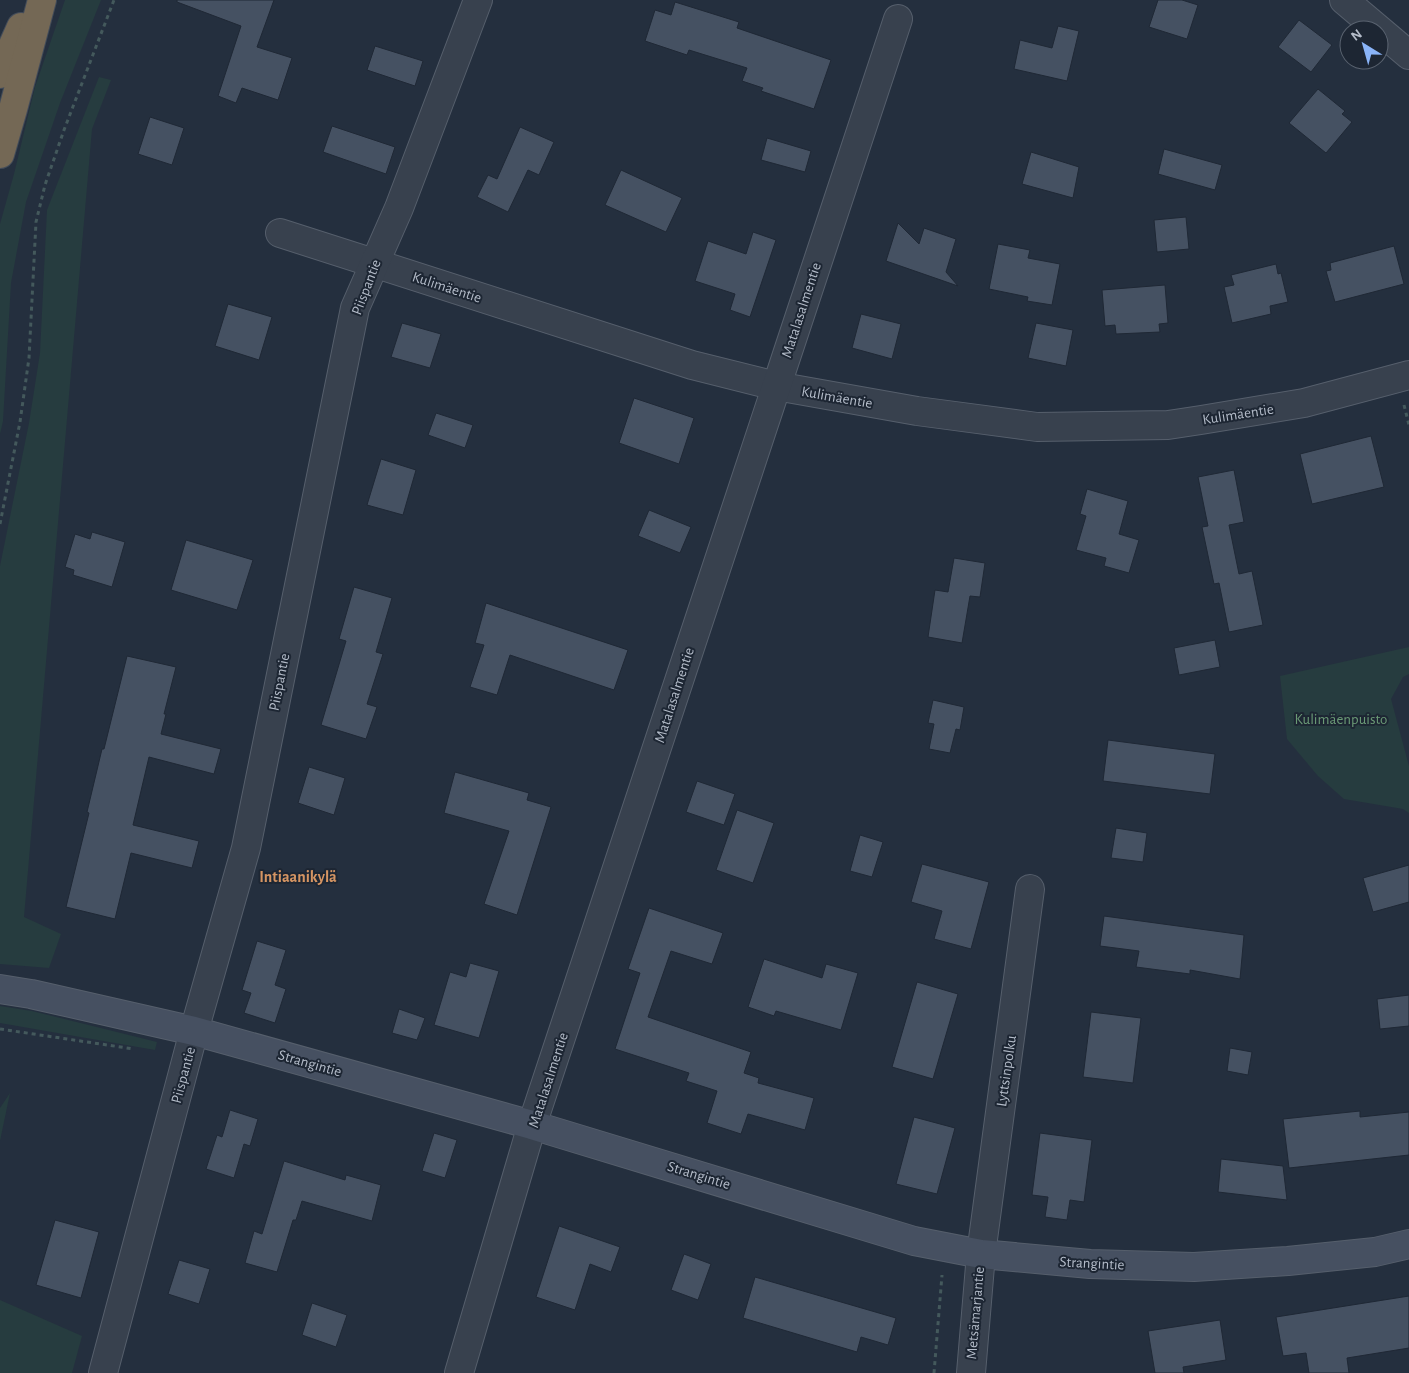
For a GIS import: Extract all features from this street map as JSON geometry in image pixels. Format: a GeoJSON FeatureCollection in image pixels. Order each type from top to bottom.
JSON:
{"type":"FeatureCollection","features":[{"type":"Feature","properties":{"kind":"highway"},"geometry":{"type":"LineString","coordinates":[[0,74],[33,0]]}},
{"type":"Feature","properties":{"kind":"highway"},"geometry":{"type":"LineString","coordinates":[[0,154],[42,0]]}},
{"type":"Feature","properties":{"kind":"street","name":"Piispantie"},"geometry":{"type":"LineString","coordinates":[[103,1373],[194,1031],[246,848],[355,308],[399,208],[478,0]]}},
{"type":"Feature","properties":{"kind":"street"},"geometry":{"type":"LineString","coordinates":[[1344,0],[1409,55]]}},
{"type":"Feature","properties":{"kind":"street","name":"Matalasalmentie"},"geometry":{"type":"LineString","coordinates":[[459,1373],[532,1125],[898,19]]}},
{"type":"Feature","properties":{"kind":"street","name":"Kulimäentie"},"geometry":{"type":"LineString","coordinates":[[280,233],[692,366],[776,386],[917,411],[1037,427],[1168,425],[1304,403],[1409,375]]}},
{"type":"Feature","properties":{"kind":"street","name":"Lyttsinpolku"},"geometry":{"type":"LineString","coordinates":[[981,1254],[1030,889]]}},
{"type":"Feature","properties":{"kind":"street","name":"Strangintie"},"geometry":{"type":"LineString","coordinates":[[0,989],[31,994],[194,1031],[532,1125],[914,1241],[981,1254],[1090,1264],[1194,1267],[1288,1261],[1374,1252],[1409,1244]]}},
{"type":"Feature","properties":{"kind":"street","name":"Metsämarjantie"},"geometry":{"type":"LineString","coordinates":[[971,1373],[981,1254]]}},
{"type":"Feature","properties":{"kind":"path"},"geometry":{"type":"LineString","coordinates":[[0,524],[20,422],[29,358],[36,222],[45,185],[64,130],[114,0]]}},
{"type":"Feature","properties":{"kind":"path"},"geometry":{"type":"LineString","coordinates":[[0,1029],[138,1050]]}},
{"type":"Feature","properties":{"kind":"path"},"geometry":{"type":"LineString","coordinates":[[934,1373],[942,1269]]}},
{"type":"Feature","properties":{"kind":"green space"},"geometry":{"type":"Polygon","coordinates":[[[65,0],[101,0],[60,103],[26,202],[11,283],[3,421],[0,434],[0,224],[35,87],[65,0]]]}},
{"type":"Feature","properties":{"kind":"green space"},"geometry":{"type":"Polygon","coordinates":[[[99,77],[111,80],[92,129],[24,917],[61,934],[49,968],[0,964],[0,566],[29,423],[40,353],[47,210],[99,77]]]}},
{"type":"Feature","properties":{"kind":"green space","name":"Kulimäenpuisto"},"geometry":{"type":"Polygon","coordinates":[[[1409,647],[1409,674],[1403,677],[1391,699],[1409,766],[1409,813],[1403,809],[1344,799],[1318,776],[1287,739],[1280,676],[1409,647]]]}},
{"type":"Feature","properties":{"kind":"green space"},"geometry":{"type":"Polygon","coordinates":[[[0,1006],[32,1011],[157,1042],[155,1050],[0,1023],[0,1006]]]}},
{"type":"Feature","properties":{"kind":"green space"},"geometry":{"type":"Polygon","coordinates":[[[10,1093],[0,1141],[0,1108],[10,1093]]]}},
{"type":"Feature","properties":{"kind":"green space"},"geometry":{"type":"Polygon","coordinates":[[[0,1300],[82,1336],[72,1373],[0,1373],[0,1300]]]}},
{"type":"Feature","properties":{"kind":"building"},"geometry":{"type":"Polygon","coordinates":[[[177,0],[274,0],[257,47],[292,58],[278,100],[242,88],[236,103],[218,96],[241,26],[177,2],[177,0]]]}},
{"type":"Feature","properties":{"kind":"building"},"geometry":{"type":"Polygon","coordinates":[[[1158,0],[1182,0],[1198,5],[1187,39],[1149,27],[1158,0]]]}},
{"type":"Feature","properties":{"kind":"building"},"geometry":{"type":"Polygon","coordinates":[[[675,2],[739,22],[737,28],[831,60],[814,109],[761,91],[763,88],[742,81],[747,68],[689,50],[687,55],[645,41],[655,10],[671,15],[675,2]]]}},
{"type":"Feature","properties":{"kind":"building"},"geometry":{"type":"Polygon","coordinates":[[[1299,20],[1332,45],[1311,72],[1278,47],[1299,20]]]}},
{"type":"Feature","properties":{"kind":"building"},"geometry":{"type":"Polygon","coordinates":[[[1058,26],[1079,31],[1067,81],[1014,69],[1020,40],[1052,48],[1058,26]]]}},
{"type":"Feature","properties":{"kind":"building"},"geometry":{"type":"Polygon","coordinates":[[[375,46],[423,61],[415,86],[367,70],[375,46]]]}},
{"type":"Feature","properties":{"kind":"building"},"geometry":{"type":"Polygon","coordinates":[[[1318,89],[1345,111],[1342,114],[1352,122],[1326,153],[1289,123],[1318,89]]]}},
{"type":"Feature","properties":{"kind":"building"},"geometry":{"type":"Polygon","coordinates":[[[150,117],[184,128],[172,165],[138,154],[150,117]]]}},
{"type":"Feature","properties":{"kind":"building"},"geometry":{"type":"Polygon","coordinates":[[[332,126],[395,147],[386,174],[323,152],[332,126]]]}},
{"type":"Feature","properties":{"kind":"building"},"geometry":{"type":"Polygon","coordinates":[[[520,127],[554,142],[539,175],[528,170],[508,212],[477,197],[488,175],[497,179],[520,127]]]}},
{"type":"Feature","properties":{"kind":"building"},"geometry":{"type":"Polygon","coordinates":[[[767,138],[811,151],[805,172],[761,160],[767,138]]]}},
{"type":"Feature","properties":{"kind":"building"},"geometry":{"type":"Polygon","coordinates":[[[1164,149],[1222,165],[1215,190],[1158,174],[1164,149]]]}},
{"type":"Feature","properties":{"kind":"building"},"geometry":{"type":"Polygon","coordinates":[[[1031,152],[1079,167],[1073,198],[1022,184],[1031,152]]]}},
{"type":"Feature","properties":{"kind":"building"},"geometry":{"type":"Polygon","coordinates":[[[621,170],[682,198],[666,232],[605,205],[621,170]]]}},
{"type":"Feature","properties":{"kind":"building"},"geometry":{"type":"Polygon","coordinates":[[[1186,217],[1189,249],[1157,252],[1154,220],[1186,217]]]}},
{"type":"Feature","properties":{"kind":"building"},"geometry":{"type":"Polygon","coordinates":[[[898,223],[919,244],[924,228],[956,239],[946,272],[958,286],[886,261],[898,223]]]}},
{"type":"Feature","properties":{"kind":"building"},"geometry":{"type":"Polygon","coordinates":[[[753,232],[776,240],[750,317],[730,310],[735,294],[695,281],[708,241],[746,254],[753,232]]]}},
{"type":"Feature","properties":{"kind":"building"},"geometry":{"type":"Polygon","coordinates":[[[998,244],[1030,250],[1028,258],[1060,264],[1052,305],[1027,301],[1028,297],[989,289],[998,244]]]}},
{"type":"Feature","properties":{"kind":"building"},"geometry":{"type":"Polygon","coordinates":[[[1394,246],[1404,284],[1335,302],[1326,271],[1331,270],[1330,263],[1394,246]]]}},
{"type":"Feature","properties":{"kind":"building"},"geometry":{"type":"Polygon","coordinates":[[[1276,264],[1278,274],[1281,273],[1288,302],[1270,306],[1271,314],[1232,323],[1224,287],[1234,285],[1231,275],[1276,264]]]}},
{"type":"Feature","properties":{"kind":"building"},"geometry":{"type":"Polygon","coordinates":[[[1165,285],[1168,323],[1159,324],[1160,332],[1116,334],[1115,325],[1105,326],[1102,290],[1165,285]]]}},
{"type":"Feature","properties":{"kind":"building"},"geometry":{"type":"Polygon","coordinates":[[[228,304],[272,317],[259,360],[215,346],[228,304]]]}},
{"type":"Feature","properties":{"kind":"building"},"geometry":{"type":"Polygon","coordinates":[[[861,314],[901,324],[892,359],[852,348],[861,314]]]}},
{"type":"Feature","properties":{"kind":"building"},"geometry":{"type":"Polygon","coordinates":[[[402,323],[441,334],[430,368],[391,357],[402,323]]]}},
{"type":"Feature","properties":{"kind":"building"},"geometry":{"type":"Polygon","coordinates":[[[1036,323],[1073,330],[1066,366],[1028,358],[1036,323]]]}},
{"type":"Feature","properties":{"kind":"building"},"geometry":{"type":"Polygon","coordinates":[[[634,398],[694,418],[679,464],[619,443],[634,398]]]}},
{"type":"Feature","properties":{"kind":"building"},"geometry":{"type":"Polygon","coordinates":[[[436,413],[473,425],[465,448],[428,435],[436,413]]]}},
{"type":"Feature","properties":{"kind":"building"},"geometry":{"type":"Polygon","coordinates":[[[1371,436],[1384,487],[1312,504],[1300,454],[1371,436]]]}},
{"type":"Feature","properties":{"kind":"building"},"geometry":{"type":"Polygon","coordinates":[[[381,459],[416,470],[403,515],[367,505],[381,459]]]}},
{"type":"Feature","properties":{"kind":"building"},"geometry":{"type":"Polygon","coordinates":[[[1234,470],[1244,522],[1229,525],[1239,574],[1252,571],[1263,625],[1229,632],[1219,583],[1214,584],[1202,527],[1208,526],[1198,477],[1234,470]]]}},
{"type":"Feature","properties":{"kind":"building"},"geometry":{"type":"Polygon","coordinates":[[[1087,489],[1128,501],[1119,534],[1139,540],[1129,573],[1104,566],[1106,558],[1076,550],[1086,516],[1080,514],[1087,489]]]}},
{"type":"Feature","properties":{"kind":"building"},"geometry":{"type":"Polygon","coordinates":[[[649,510],[691,527],[680,553],[638,536],[649,510]]]}},
{"type":"Feature","properties":{"kind":"building"},"geometry":{"type":"Polygon","coordinates":[[[92,532],[125,542],[112,587],[73,575],[74,570],[65,567],[75,534],[90,539],[92,532]]]}},
{"type":"Feature","properties":{"kind":"building"},"geometry":{"type":"Polygon","coordinates":[[[186,540],[253,560],[237,610],[171,590],[186,540]]]}},
{"type":"Feature","properties":{"kind":"building"},"geometry":{"type":"Polygon","coordinates":[[[954,558],[985,563],[980,597],[970,596],[962,643],[928,637],[935,590],[948,592],[954,558]]]}},
{"type":"Feature","properties":{"kind":"building"},"geometry":{"type":"Polygon","coordinates":[[[354,587],[392,598],[376,652],[383,654],[367,704],[377,707],[366,739],[321,725],[346,641],[339,639],[354,587]]]}},
{"type":"Feature","properties":{"kind":"building"},"geometry":{"type":"Polygon","coordinates":[[[486,603],[628,650],[614,690],[510,655],[497,695],[470,687],[484,645],[475,643],[486,603]]]}},
{"type":"Feature","properties":{"kind":"building"},"geometry":{"type":"Polygon","coordinates":[[[1215,640],[1220,667],[1179,675],[1174,648],[1215,640]]]}},
{"type":"Feature","properties":{"kind":"building"},"geometry":{"type":"Polygon","coordinates":[[[127,656],[176,667],[161,734],[221,749],[214,774],[149,757],[133,825],[199,841],[192,868],[131,853],[115,919],[66,907],[89,813],[87,812],[102,749],[104,749],[127,656]]]}},
{"type":"Feature","properties":{"kind":"building"},"geometry":{"type":"Polygon","coordinates":[[[933,700],[964,707],[960,730],[956,729],[950,753],[929,749],[934,724],[928,723],[933,700]]]}},
{"type":"Feature","properties":{"kind":"building"},"geometry":{"type":"Polygon","coordinates":[[[1108,740],[1215,754],[1210,794],[1103,781],[1108,740]]]}},
{"type":"Feature","properties":{"kind":"building"},"geometry":{"type":"Polygon","coordinates":[[[309,767],[345,778],[334,815],[298,803],[309,767]]]}},
{"type":"Feature","properties":{"kind":"building"},"geometry":{"type":"Polygon","coordinates":[[[455,772],[529,793],[527,800],[551,807],[517,915],[484,904],[509,831],[444,813],[455,772]]]}},
{"type":"Feature","properties":{"kind":"building"},"geometry":{"type":"Polygon","coordinates":[[[697,781],[735,794],[724,825],[686,812],[697,781]]]}},
{"type":"Feature","properties":{"kind":"building"},"geometry":{"type":"Polygon","coordinates":[[[737,810],[774,823],[753,883],[716,870],[737,810]]]}},
{"type":"Feature","properties":{"kind":"building"},"geometry":{"type":"Polygon","coordinates":[[[1116,828],[1147,833],[1143,862],[1111,858],[1116,828]]]}},
{"type":"Feature","properties":{"kind":"building"},"geometry":{"type":"Polygon","coordinates":[[[860,835],[883,842],[872,877],[850,871],[860,835]]]}},
{"type":"Feature","properties":{"kind":"building"},"geometry":{"type":"Polygon","coordinates":[[[922,864],[989,882],[971,949],[934,939],[942,911],[911,902],[922,864]]]}},
{"type":"Feature","properties":{"kind":"building"},"geometry":{"type":"Polygon","coordinates":[[[1409,865],[1409,902],[1373,912],[1363,878],[1409,865]]]}},
{"type":"Feature","properties":{"kind":"building"},"geometry":{"type":"Polygon","coordinates":[[[649,908],[723,933],[712,964],[671,951],[648,1017],[751,1052],[744,1073],[759,1078],[758,1083],[814,1098],[805,1130],[748,1114],[741,1134],[707,1123],[717,1091],[686,1081],[689,1073],[615,1049],[640,973],[628,969],[649,908]]]}},
{"type":"Feature","properties":{"kind":"building"},"geometry":{"type":"Polygon","coordinates":[[[1104,916],[1244,935],[1240,979],[1190,970],[1190,974],[1136,967],[1139,951],[1100,946],[1104,916]]]}},
{"type":"Feature","properties":{"kind":"building"},"geometry":{"type":"Polygon","coordinates":[[[257,941],[286,950],[275,985],[286,989],[275,1023],[244,1013],[251,993],[242,990],[257,941]]]}},
{"type":"Feature","properties":{"kind":"building"},"geometry":{"type":"Polygon","coordinates":[[[764,959],[822,978],[826,964],[858,973],[841,1030],[776,1011],[774,1016],[748,1007],[764,959]]]}},
{"type":"Feature","properties":{"kind":"building"},"geometry":{"type":"Polygon","coordinates":[[[470,963],[499,971],[479,1038],[434,1025],[450,972],[466,977],[470,963]]]}},
{"type":"Feature","properties":{"kind":"building"},"geometry":{"type":"Polygon","coordinates":[[[917,982],[958,994],[933,1079],[892,1067],[917,982]]]}},
{"type":"Feature","properties":{"kind":"building"},"geometry":{"type":"Polygon","coordinates":[[[1409,995],[1409,1026],[1380,1029],[1377,999],[1409,995]]]}},
{"type":"Feature","properties":{"kind":"building"},"geometry":{"type":"Polygon","coordinates":[[[399,1009],[425,1018],[417,1040],[392,1033],[399,1009]]]}},
{"type":"Feature","properties":{"kind":"building"},"geometry":{"type":"Polygon","coordinates":[[[1091,1012],[1141,1018],[1133,1083],[1083,1077],[1091,1012]]]}},
{"type":"Feature","properties":{"kind":"building"},"geometry":{"type":"Polygon","coordinates":[[[1230,1048],[1252,1052],[1248,1075],[1227,1071],[1230,1048]]]}},
{"type":"Feature","properties":{"kind":"building"},"geometry":{"type":"Polygon","coordinates":[[[230,1110],[258,1119],[250,1146],[244,1144],[234,1178],[206,1169],[217,1135],[222,1137],[230,1110]]]}},
{"type":"Feature","properties":{"kind":"building"},"geometry":{"type":"Polygon","coordinates":[[[1360,1111],[1360,1117],[1409,1112],[1409,1155],[1289,1168],[1283,1119],[1360,1111]]]}},
{"type":"Feature","properties":{"kind":"building"},"geometry":{"type":"Polygon","coordinates":[[[914,1117],[955,1128],[937,1194],[896,1184],[914,1117]]]}},
{"type":"Feature","properties":{"kind":"building"},"geometry":{"type":"Polygon","coordinates":[[[434,1133],[457,1140],[445,1178],[422,1171],[434,1133]]]}},
{"type":"Feature","properties":{"kind":"building"},"geometry":{"type":"Polygon","coordinates":[[[1040,1133],[1092,1140],[1084,1202],[1070,1200],[1067,1220],[1045,1217],[1048,1197],[1032,1195],[1040,1133]]]}},
{"type":"Feature","properties":{"kind":"building"},"geometry":{"type":"Polygon","coordinates":[[[1221,1159],[1283,1166],[1287,1200],[1218,1192],[1221,1159]]]}},
{"type":"Feature","properties":{"kind":"building"},"geometry":{"type":"Polygon","coordinates":[[[284,1161],[345,1180],[346,1175],[381,1185],[372,1221],[302,1201],[296,1220],[293,1220],[277,1272],[245,1263],[254,1231],[262,1234],[284,1161]]]}},
{"type":"Feature","properties":{"kind":"building"},"geometry":{"type":"Polygon","coordinates":[[[55,1220],[99,1232],[81,1298],[36,1285],[55,1220]]]}},
{"type":"Feature","properties":{"kind":"building"},"geometry":{"type":"Polygon","coordinates":[[[559,1226],[620,1247],[611,1272],[590,1264],[575,1310],[536,1297],[559,1226]]]}},
{"type":"Feature","properties":{"kind":"building"},"geometry":{"type":"Polygon","coordinates":[[[684,1254],[711,1264],[698,1300],[671,1290],[684,1254]]]}},
{"type":"Feature","properties":{"kind":"building"},"geometry":{"type":"Polygon","coordinates":[[[179,1260],[210,1269],[199,1304],[168,1294],[179,1260]]]}},
{"type":"Feature","properties":{"kind":"building"},"geometry":{"type":"Polygon","coordinates":[[[755,1277],[896,1318],[888,1345],[861,1337],[857,1352],[743,1318],[755,1277]]]}},
{"type":"Feature","properties":{"kind":"building"},"geometry":{"type":"Polygon","coordinates":[[[1409,1296],[1409,1348],[1347,1358],[1349,1373],[1309,1373],[1306,1353],[1283,1356],[1276,1317],[1409,1296]]]}},
{"type":"Feature","properties":{"kind":"building"},"geometry":{"type":"Polygon","coordinates":[[[312,1303],[347,1315],[336,1347],[302,1335],[312,1303]]]}},
{"type":"Feature","properties":{"kind":"building"},"geometry":{"type":"Polygon","coordinates":[[[1220,1320],[1226,1360],[1183,1367],[1184,1373],[1155,1373],[1148,1331],[1220,1320]]]}},
{"type":"Feature","properties":{"kind":"district","name":"Intiaanikylä"},"geometry":{"type":"Point","coordinates":[298,876]}}]}
